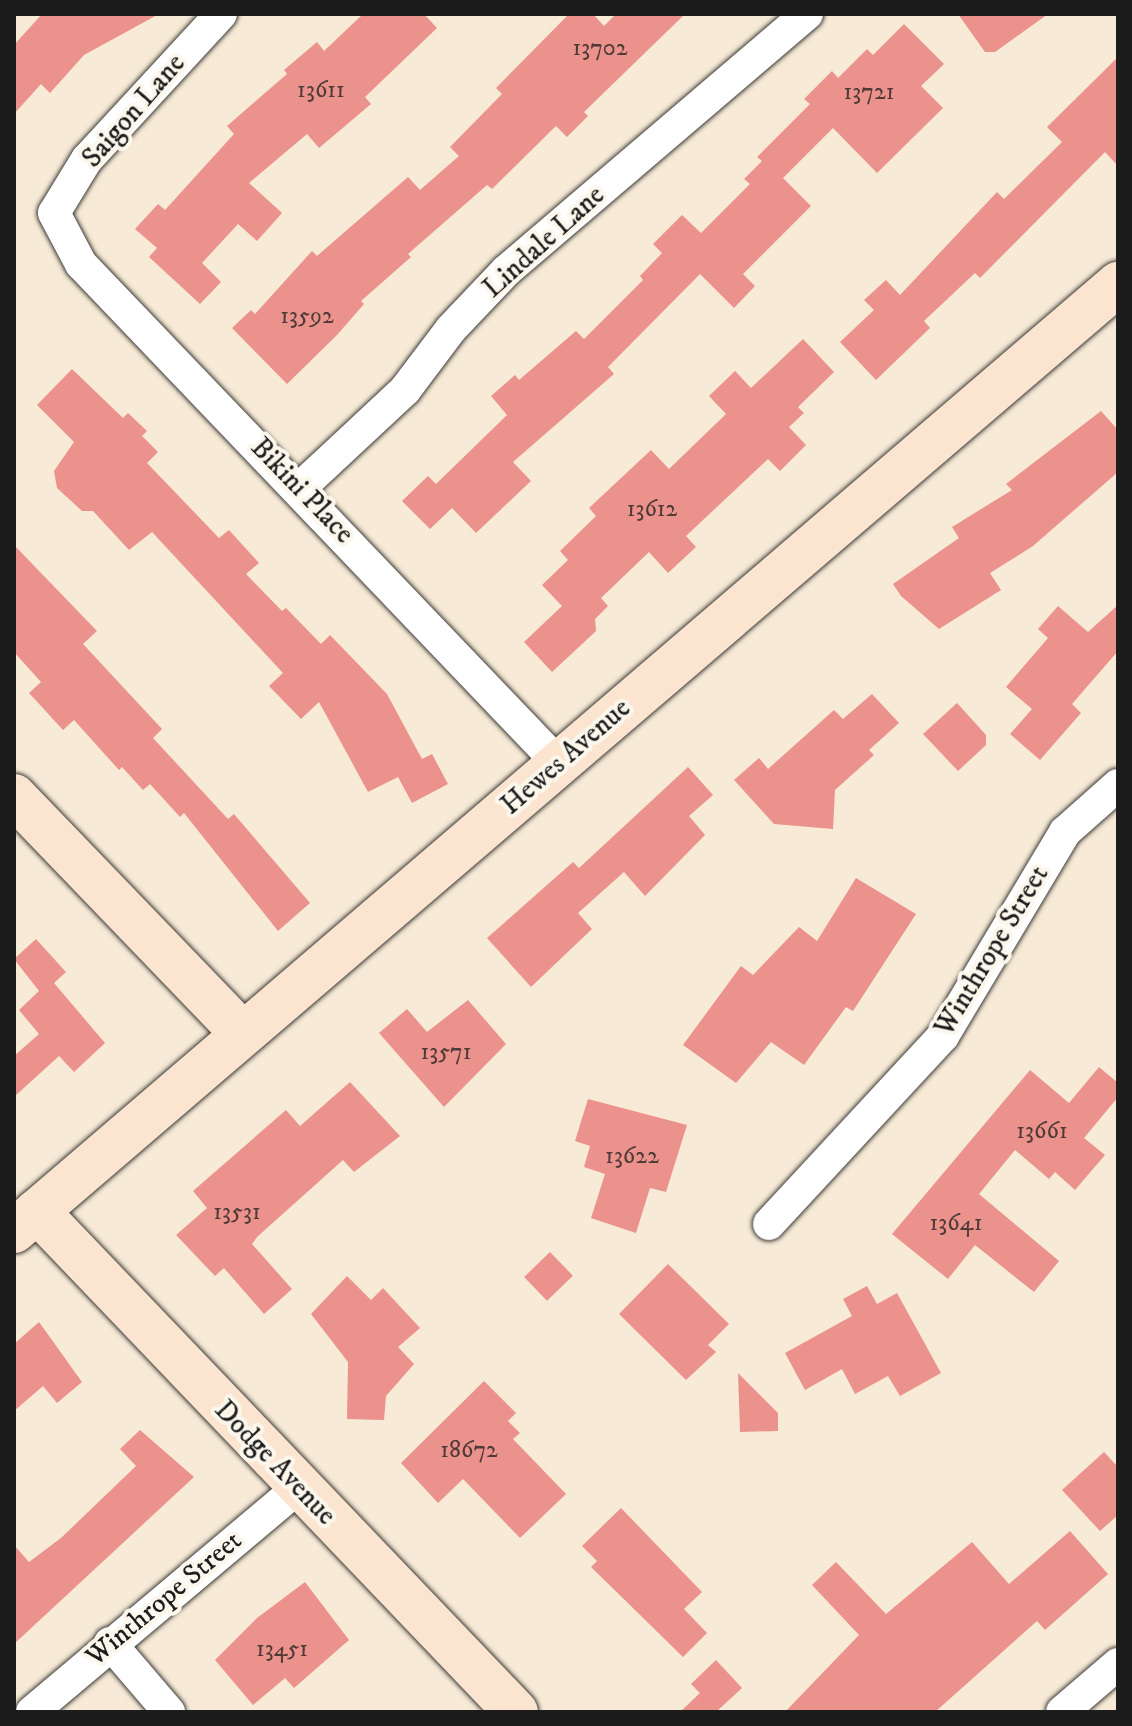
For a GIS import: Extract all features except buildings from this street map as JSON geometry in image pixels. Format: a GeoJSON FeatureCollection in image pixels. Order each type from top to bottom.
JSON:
{"type":"FeatureCollection","features":[{"type":"Feature","properties":{"kind":"street","name":"Saigon Lane"},"geometry":{"type":"LineString","coordinates":[[54,213],[87,159],[221,14]]}},
{"type":"Feature","properties":{"kind":"street","name":"Lindale Lane"},"geometry":{"type":"LineString","coordinates":[[300,488],[405,390],[451,329],[506,271],[807,14]]}},
{"type":"Feature","properties":{"kind":"street","name":"Bikini Place"},"geometry":{"type":"LineString","coordinates":[[54,213],[81,264],[300,488],[558,763]]}},
{"type":"Feature","properties":{"kind":"street","name":"Hewes Avenue"},"geometry":{"type":"LineString","coordinates":[[26,1221],[1118,284]]}},
{"type":"Feature","properties":{"kind":"street","name":"Winthrope Street"},"geometry":{"type":"LineString","coordinates":[[769,1224],[943,1036],[1065,832],[1118,785]]}},
{"type":"Feature","properties":{"kind":"street"},"geometry":{"type":"LineString","coordinates":[[14,796],[243,1034]]}},
{"type":"Feature","properties":{"kind":"street","name":"Dodge Avenue"},"geometry":{"type":"LineString","coordinates":[[26,1221],[298,1488],[516,1712]]}},
{"type":"Feature","properties":{"kind":"street","name":"Winthrope Street"},"geometry":{"type":"LineString","coordinates":[[32,1712],[110,1643],[298,1488]]}},
{"type":"Feature","properties":{"kind":"street"},"geometry":{"type":"LineString","coordinates":[[110,1643],[169,1712]]}},
{"type":"Feature","properties":{"kind":"street"},"geometry":{"type":"LineString","coordinates":[[1062,1712],[1118,1664]]}}]}
